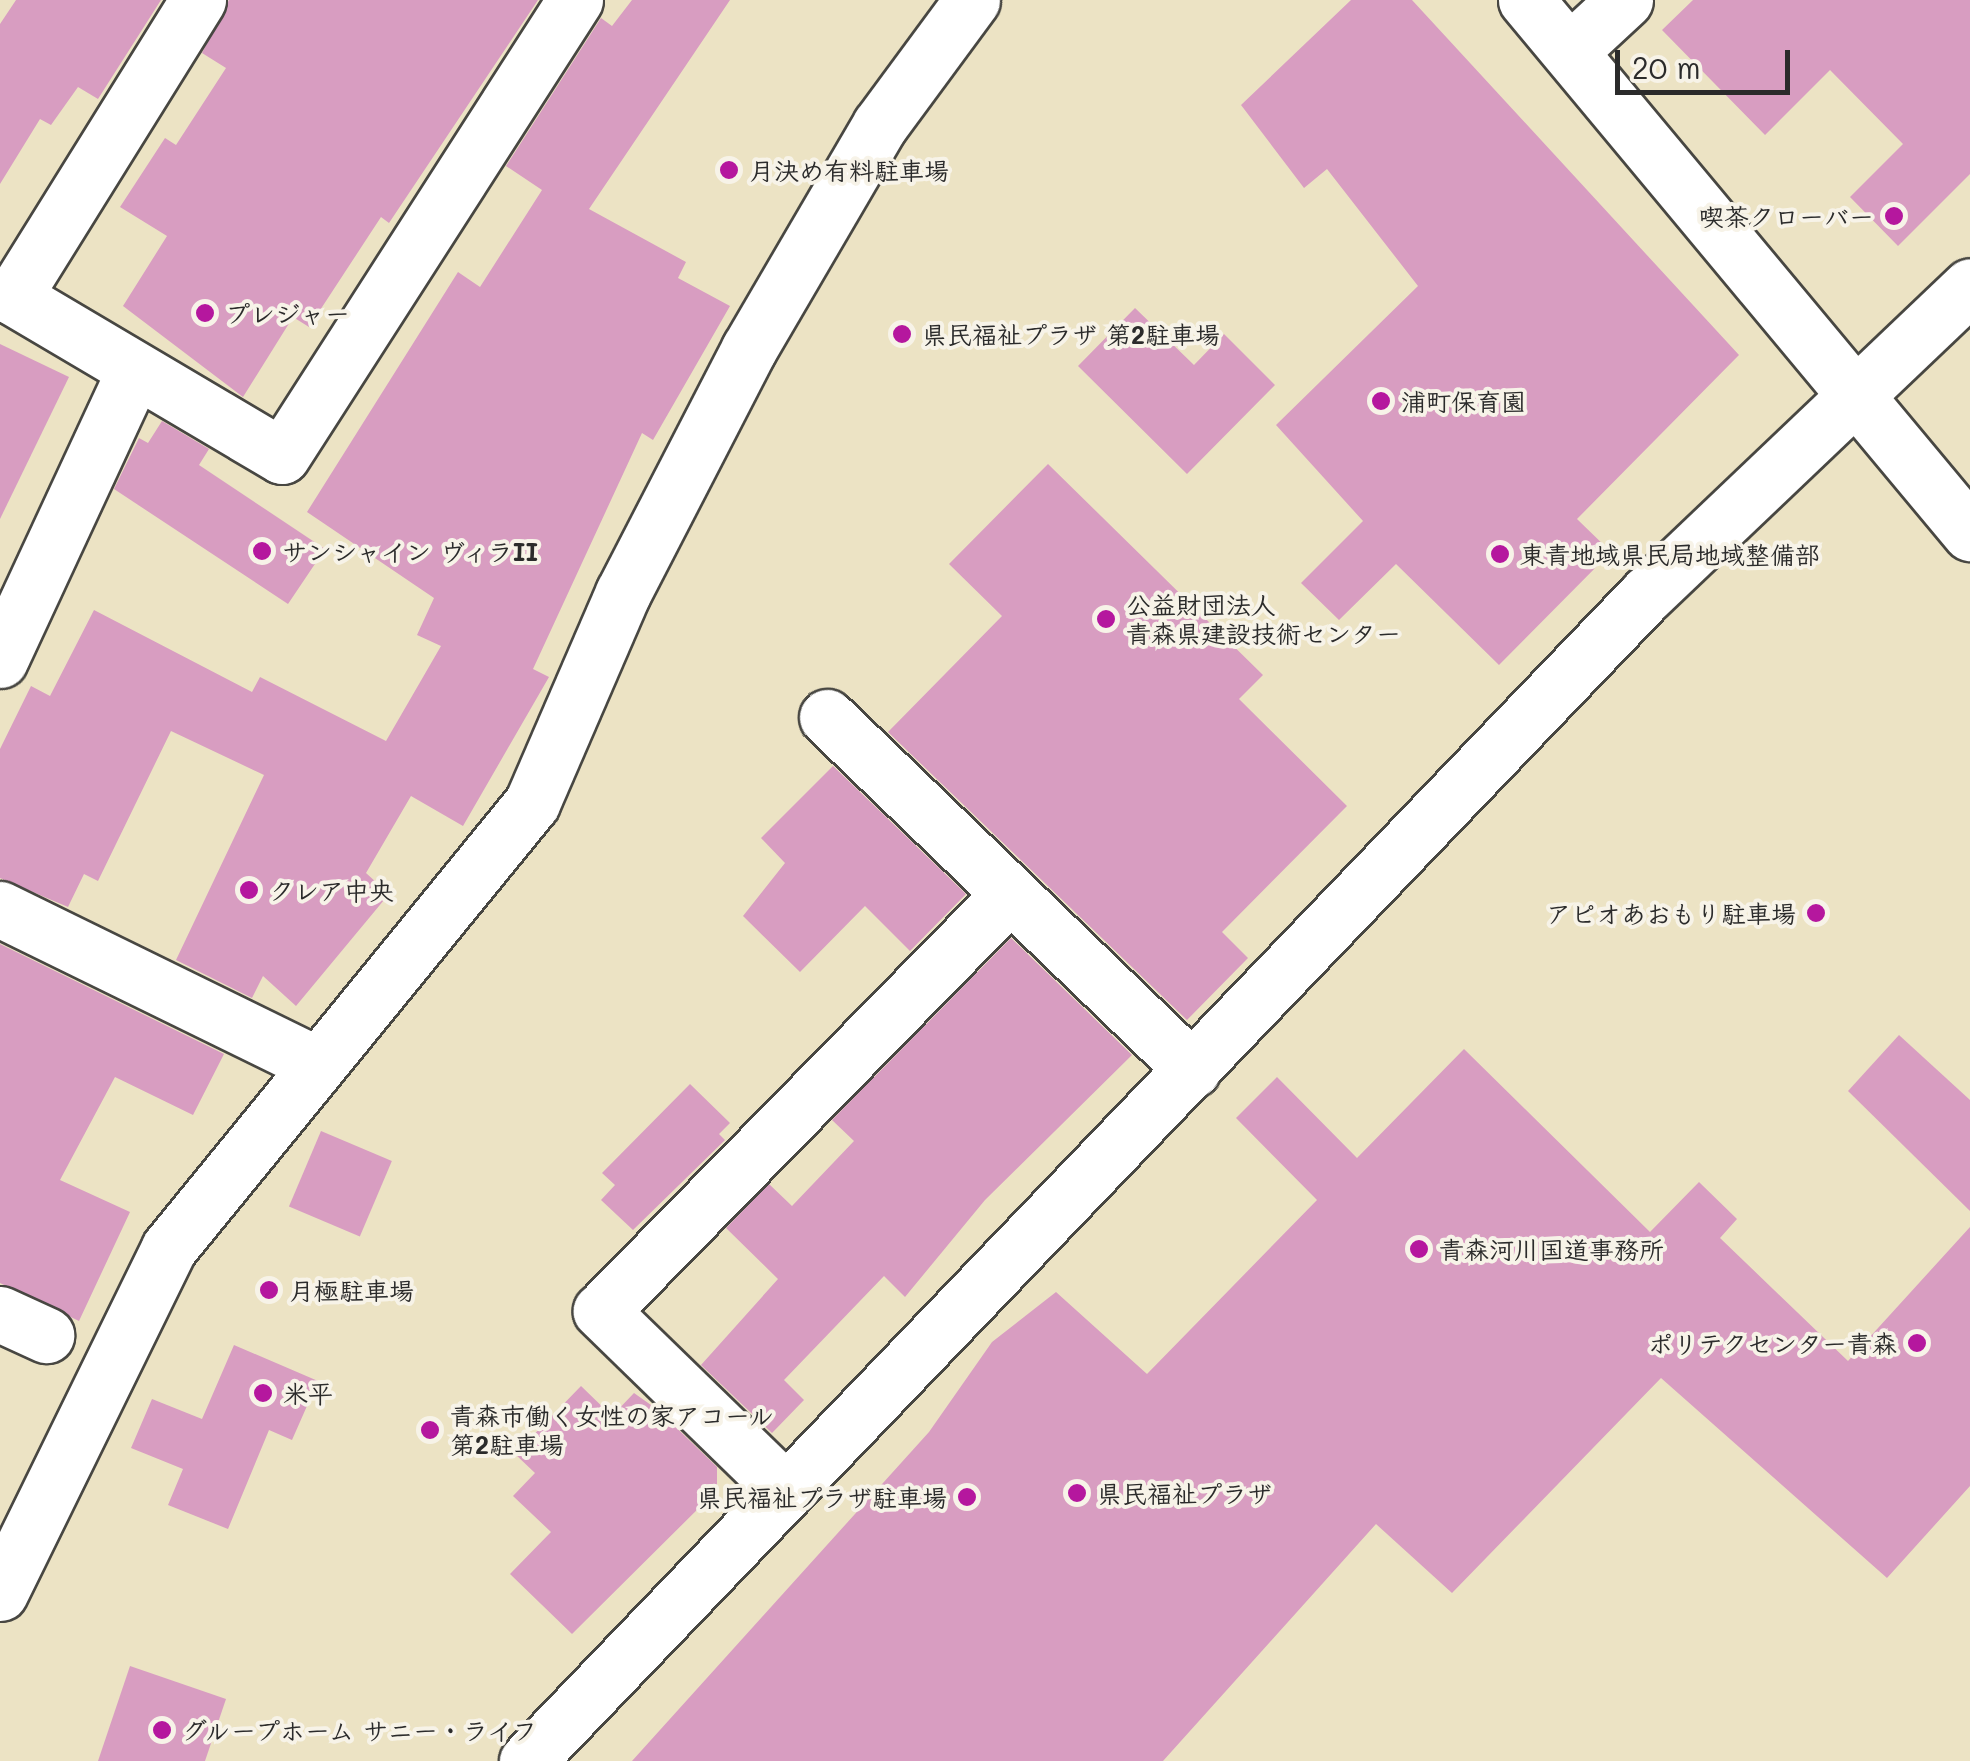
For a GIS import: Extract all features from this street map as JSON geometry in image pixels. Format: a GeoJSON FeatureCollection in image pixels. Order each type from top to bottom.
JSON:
{"type":"FeatureCollection","features":[{"type":"Feature","properties":{"kind":"street"},"geometry":{"type":"LineString","coordinates":[[198,0],[13,297],[282,456],[575,0]]}},
{"type":"Feature","properties":{"kind":"street"},"geometry":{"type":"LineString","coordinates":[[0,1594],[169,1248],[314,1062],[532,803],[623,593],[749,349],[880,126],[972,0]]}},
{"type":"Feature","properties":{"kind":"street"},"geometry":{"type":"LineString","coordinates":[[1526,0],[1970,533]]}},
{"type":"Feature","properties":{"kind":"street"},"geometry":{"type":"LineString","coordinates":[[1570,51],[1625,0]]}},
{"type":"Feature","properties":{"kind":"street"},"geometry":{"type":"LineString","coordinates":[[527,1761],[1646,594],[1970,286]]}},
{"type":"Feature","properties":{"kind":"street"},"geometry":{"type":"LineString","coordinates":[[0,660],[134,372]]}},
{"type":"Feature","properties":{"kind":"street"},"geometry":{"type":"LineString","coordinates":[[827,717],[1193,1070]]}},
{"type":"Feature","properties":{"kind":"street"},"geometry":{"type":"LineString","coordinates":[[785,1490],[601,1311],[1010,894]]}},
{"type":"Feature","properties":{"kind":"street"},"geometry":{"type":"LineString","coordinates":[[0,910],[314,1062]]}},
{"type":"Feature","properties":{"kind":"building"},"geometry":{"type":"Polygon","coordinates":[[[16,0],[161,0],[98,99],[78,87],[51,125],[40,119],[0,184],[0,24],[16,0]]]}},
{"type":"Feature","properties":{"kind":"building"},"geometry":{"type":"Polygon","coordinates":[[[229,0],[538,0],[389,223],[381,217],[309,327],[293,317],[243,397],[123,306],[167,236],[120,207],[165,138],[176,145],[226,68],[202,53],[229,0]]]}},
{"type":"Feature","properties":{"kind":"building"},"geometry":{"type":"Polygon","coordinates":[[[632,0],[730,0],[589,209],[686,262],[678,278],[730,306],[653,440],[642,433],[533,669],[549,677],[463,826],[411,796],[366,873],[389,894],[296,1006],[263,976],[252,998],[176,960],[264,775],[171,731],[98,881],[84,874],[68,907],[0,878],[0,749],[31,686],[50,696],[94,610],[252,692],[260,677],[386,741],[441,646],[417,635],[434,598],[307,512],[458,272],[480,287],[542,190],[506,166],[601,18],[612,26],[632,0]]]}},
{"type":"Feature","properties":{"kind":"building"},"geometry":{"type":"Polygon","coordinates":[[[1351,0],[1412,0],[1739,355],[1577,519],[1611,552],[1499,665],[1396,564],[1339,620],[1301,583],[1363,521],[1276,425],[1418,286],[1327,169],[1304,188],[1241,105],[1351,0]]]}},
{"type":"Feature","properties":{"kind":"building"},"geometry":{"type":"Polygon","coordinates":[[[1693,0],[1970,0],[1970,174],[1898,246],[1850,197],[1903,144],[1830,70],[1765,135],[1662,30],[1693,0]]]}},
{"type":"Feature","properties":{"kind":"building"},"geometry":{"type":"Polygon","coordinates":[[[1135,308],[1194,365],[1224,334],[1275,385],[1187,474],[1078,366],[1135,308]]]}},
{"type":"Feature","properties":{"kind":"building"},"geometry":{"type":"Polygon","coordinates":[[[0,344],[69,377],[0,519],[0,344]]]}},
{"type":"Feature","properties":{"kind":"building"},"geometry":{"type":"Polygon","coordinates":[[[162,421],[209,449],[199,465],[325,549],[288,604],[114,489],[139,438],[148,443],[162,421]]]}},
{"type":"Feature","properties":{"kind":"building"},"geometry":{"type":"Polygon","coordinates":[[[1048,464],[1263,675],[1239,699],[1347,806],[1222,932],[1248,958],[1187,1020],[888,732],[1002,616],[949,564],[1048,464]]]}},
{"type":"Feature","properties":{"kind":"building"},"geometry":{"type":"Polygon","coordinates":[[[833,766],[966,894],[910,951],[865,906],[800,972],[743,916],[785,863],[761,838],[833,766]]]}},
{"type":"Feature","properties":{"kind":"building"},"geometry":{"type":"Polygon","coordinates":[[[1011,938],[1132,1055],[985,1200],[905,1297],[884,1276],[784,1380],[804,1400],[772,1433],[701,1365],[778,1279],[726,1228],[769,1184],[792,1206],[854,1141],[832,1120],[1011,938]]]}},
{"type":"Feature","properties":{"kind":"building"},"geometry":{"type":"Polygon","coordinates":[[[0,944],[224,1054],[193,1115],[115,1077],[60,1180],[130,1212],[79,1321],[0,1283],[0,944]]]}},
{"type":"Feature","properties":{"kind":"building"},"geometry":{"type":"Polygon","coordinates":[[[1899,1035],[1970,1100],[1970,1211],[1848,1091],[1899,1035]]]}},
{"type":"Feature","properties":{"kind":"building"},"geometry":{"type":"Polygon","coordinates":[[[1464,1049],[1650,1232],[1699,1182],[1737,1219],[1720,1238],[1848,1361],[1970,1227],[1970,1486],[1887,1578],[1661,1378],[1452,1593],[1376,1524],[1163,1761],[632,1761],[929,1432],[992,1342],[1056,1292],[1147,1374],[1317,1200],[1236,1118],[1277,1077],[1357,1158],[1464,1049]]]}},
{"type":"Feature","properties":{"kind":"building"},"geometry":{"type":"Polygon","coordinates":[[[690,1084],[730,1123],[719,1134],[725,1140],[633,1230],[601,1200],[615,1185],[602,1173],[690,1084]]]}},
{"type":"Feature","properties":{"kind":"building"},"geometry":{"type":"Polygon","coordinates":[[[321,1131],[392,1161],[360,1237],[289,1206],[321,1131]]]}},
{"type":"Feature","properties":{"kind":"building"},"geometry":{"type":"Polygon","coordinates":[[[234,1345],[318,1381],[292,1440],[269,1430],[228,1529],[168,1505],[183,1469],[131,1448],[152,1399],[202,1419],[234,1345]]]}},
{"type":"Feature","properties":{"kind":"building"},"geometry":{"type":"Polygon","coordinates":[[[581,1386],[612,1416],[634,1393],[658,1410],[717,1467],[717,1490],[572,1634],[510,1574],[551,1532],[513,1496],[535,1473],[515,1454],[581,1386]]]}},
{"type":"Feature","properties":{"kind":"building","name":"グループホーム サニー・ライフ"},"geometry":{"type":"Polygon","coordinates":[[[130,1666],[226,1699],[205,1761],[98,1761],[130,1666]]]}},
{"type":"Feature","properties":{"kind":"place","name":"月決め有料駐車場"},"geometry":{"type":"Point","coordinates":[729,170]}},
{"type":"Feature","properties":{"kind":"place","name":"喫茶クローバー"},"geometry":{"type":"Point","coordinates":[1894,216]}},
{"type":"Feature","properties":{"kind":"place","name":"プレジャー"},"geometry":{"type":"Point","coordinates":[205,313]}},
{"type":"Feature","properties":{"kind":"place","name":"県民福祉プラザ 第2駐車場"},"geometry":{"type":"Point","coordinates":[902,334]}},
{"type":"Feature","properties":{"kind":"place","name":"浦町保育園"},"geometry":{"type":"Point","coordinates":[1381,401]}},
{"type":"Feature","properties":{"kind":"place","name":"サンシャイン ヴィラII"},"geometry":{"type":"Point","coordinates":[262,551]}},
{"type":"Feature","properties":{"kind":"place","name":"東青地域県民局地域整備部"},"geometry":{"type":"Point","coordinates":[1500,554]}},
{"type":"Feature","properties":{"kind":"place","name":"公益財団法人 青森県建設技術センター"},"geometry":{"type":"Point","coordinates":[1106,619]}},
{"type":"Feature","properties":{"kind":"place","name":"クレア中央"},"geometry":{"type":"Point","coordinates":[249,890]}},
{"type":"Feature","properties":{"kind":"place","name":"アピオあおもり駐車場"},"geometry":{"type":"Point","coordinates":[1816,913]}},
{"type":"Feature","properties":{"kind":"place","name":"青森河川国道事務所"},"geometry":{"type":"Point","coordinates":[1419,1249]}},
{"type":"Feature","properties":{"kind":"place","name":"月極駐車場"},"geometry":{"type":"Point","coordinates":[269,1290]}},
{"type":"Feature","properties":{"kind":"place","name":"ポリテクセンター青森"},"geometry":{"type":"Point","coordinates":[1917,1343]}},
{"type":"Feature","properties":{"kind":"place","name":"米平"},"geometry":{"type":"Point","coordinates":[263,1393]}},
{"type":"Feature","properties":{"kind":"place","name":"青森市働く女性の家アコール 第2駐車場"},"geometry":{"type":"Point","coordinates":[430,1430]}},
{"type":"Feature","properties":{"kind":"place","name":"県民福祉プラザ"},"geometry":{"type":"Point","coordinates":[1077,1493]}},
{"type":"Feature","properties":{"kind":"place","name":"県民福祉プラザ駐車場"},"geometry":{"type":"Point","coordinates":[967,1497]}},
{"type":"Feature","properties":{"kind":"place","name":"グループホーム サニー・ライフ"},"geometry":{"type":"Point","coordinates":[162,1730]}}]}
